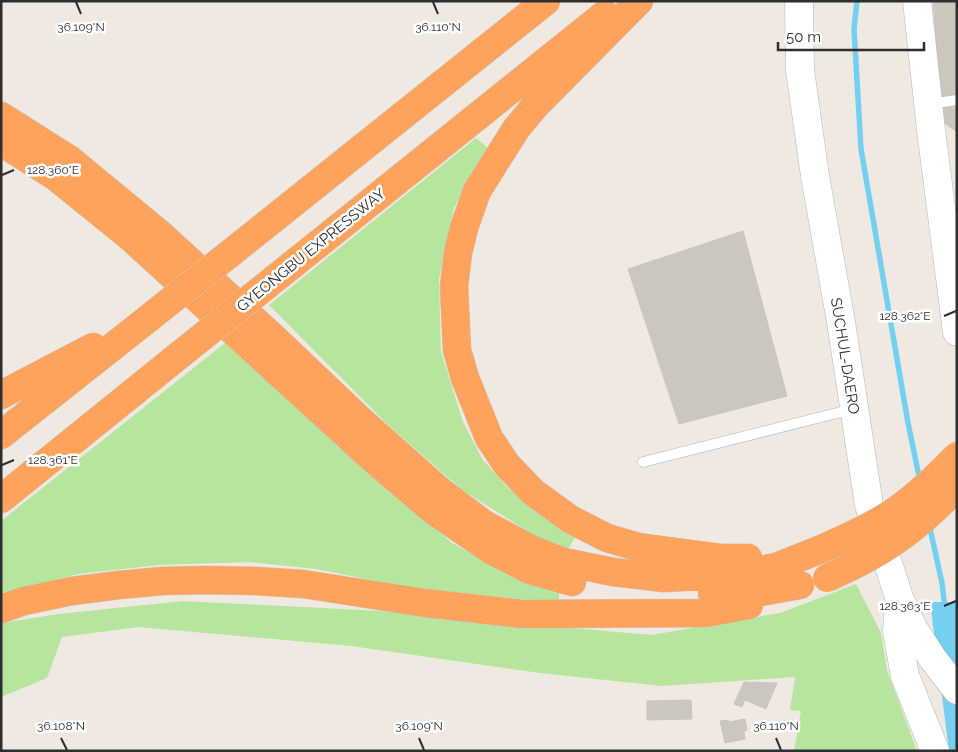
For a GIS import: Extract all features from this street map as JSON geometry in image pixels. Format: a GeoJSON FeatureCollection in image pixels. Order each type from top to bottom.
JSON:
{"type":"FeatureCollection","features":[{"type":"Feature","properties":{"kind":"highway"},"geometry":{"type":"LineString","coordinates":[[1,435],[546,1]]}},
{"type":"Feature","properties":{"kind":"highway","name":"GYEONGBU EXPRESSWAY"},"geometry":{"type":"LineString","coordinates":[[1,499],[621,1]]}},
{"type":"Feature","properties":{"kind":"highway"},"geometry":{"type":"LineString","coordinates":[[639,1],[535,106],[516,129],[477,191],[464,228],[454,286],[457,350],[465,378],[489,438],[507,465],[533,492],[570,519],[607,538],[638,547],[720,558],[745,558],[820,550]]}},
{"type":"Feature","properties":{"kind":"highway"},"geometry":{"type":"LineString","coordinates":[[1,116],[69,159],[160,234],[275,338],[358,418],[440,491],[484,524],[533,550],[564,562],[613,572],[664,578],[742,574],[776,567],[858,533],[888,516],[924,488],[957,456]]}},
{"type":"Feature","properties":{"kind":"highway"},"geometry":{"type":"LineString","coordinates":[[1,142],[56,177],[129,236],[373,459],[434,511],[491,550],[530,570],[567,581],[603,588],[679,593],[755,593],[800,585],[827,578],[853,567],[890,546],[934,511],[957,487]]}},
{"type":"Feature","properties":{"kind":"highway"},"geometry":{"type":"LineString","coordinates":[[1,394],[150,318]]}},
{"type":"Feature","properties":{"kind":"highway"},"geometry":{"type":"LineString","coordinates":[[1,609],[24,601],[81,590],[162,581],[206,580],[303,584],[425,603],[522,614],[706,614],[753,604],[800,585]]}},
{"type":"Feature","properties":{"kind":"street","name":"SUCHUL-DAERO"},"geometry":{"type":"LineString","coordinates":[[799,1],[800,70],[815,176],[869,505],[900,600],[913,628],[932,659],[957,690]]}},
{"type":"Feature","properties":{"kind":"street"},"geometry":{"type":"LineString","coordinates":[[917,1],[956,328]]}},
{"type":"Feature","properties":{"kind":"street"},"geometry":{"type":"LineString","coordinates":[[900,600],[897,630],[905,676],[935,751]]}},
{"type":"Feature","properties":{"kind":"lane"},"geometry":{"type":"LineString","coordinates":[[928,104],[957,100]]}},
{"type":"Feature","properties":{"kind":"lane"},"geometry":{"type":"LineString","coordinates":[[643,462],[854,408]]}},
{"type":"Feature","properties":{"kind":"green space"},"geometry":{"type":"Polygon","coordinates":[[[476,138],[488,148],[454,208],[439,279],[441,352],[463,422],[483,460],[509,489],[549,521],[576,535],[568,550],[545,542],[462,490],[388,425],[269,305],[476,138]]]}},
{"type":"Feature","properties":{"kind":"green space"},"geometry":{"type":"Polygon","coordinates":[[[225,343],[452,543],[529,584],[559,592],[559,603],[416,589],[316,569],[248,562],[159,565],[78,574],[1,594],[1,521],[225,343]]]}},
{"type":"Feature","properties":{"kind":"green space"},"geometry":{"type":"Polygon","coordinates":[[[856,584],[881,633],[887,670],[917,751],[794,751],[801,711],[790,710],[795,677],[662,686],[540,673],[351,646],[138,627],[62,637],[47,678],[1,697],[1,623],[59,614],[183,601],[381,611],[651,635],[780,613],[856,584]]]}},
{"type":"Feature","properties":{"kind":"water"},"geometry":{"type":"Polygon","coordinates":[[[930,602],[957,602],[957,751],[949,751],[930,602]]]}},
{"type":"Feature","properties":{"kind":"building"},"geometry":{"type":"Polygon","coordinates":[[[933,1],[957,1],[957,132],[943,122],[933,1]]]}},
{"type":"Feature","properties":{"kind":"building"},"geometry":{"type":"Polygon","coordinates":[[[743,231],[787,396],[679,424],[628,269],[743,231]]]}},
{"type":"Feature","properties":{"kind":"building"},"geometry":{"type":"Polygon","coordinates":[[[744,682],[777,683],[766,709],[745,700],[742,707],[734,704],[744,682]]]}},
{"type":"Feature","properties":{"kind":"building"},"geometry":{"type":"Polygon","coordinates":[[[691,700],[692,719],[647,720],[647,701],[691,700]]]}},
{"type":"Feature","properties":{"kind":"building"},"geometry":{"type":"Polygon","coordinates":[[[745,719],[747,730],[744,731],[745,739],[725,743],[720,721],[728,720],[729,722],[745,719]]]}},
{"type":"Feature","properties":{"kind":"waterway"},"geometry":{"type":"LineString","coordinates":[[857,1],[854,29],[861,149],[908,423],[920,481]]}},
{"type":"Feature","properties":{"kind":"waterway"},"geometry":{"type":"LineString","coordinates":[[929,524],[942,583],[945,609]]}}]}
